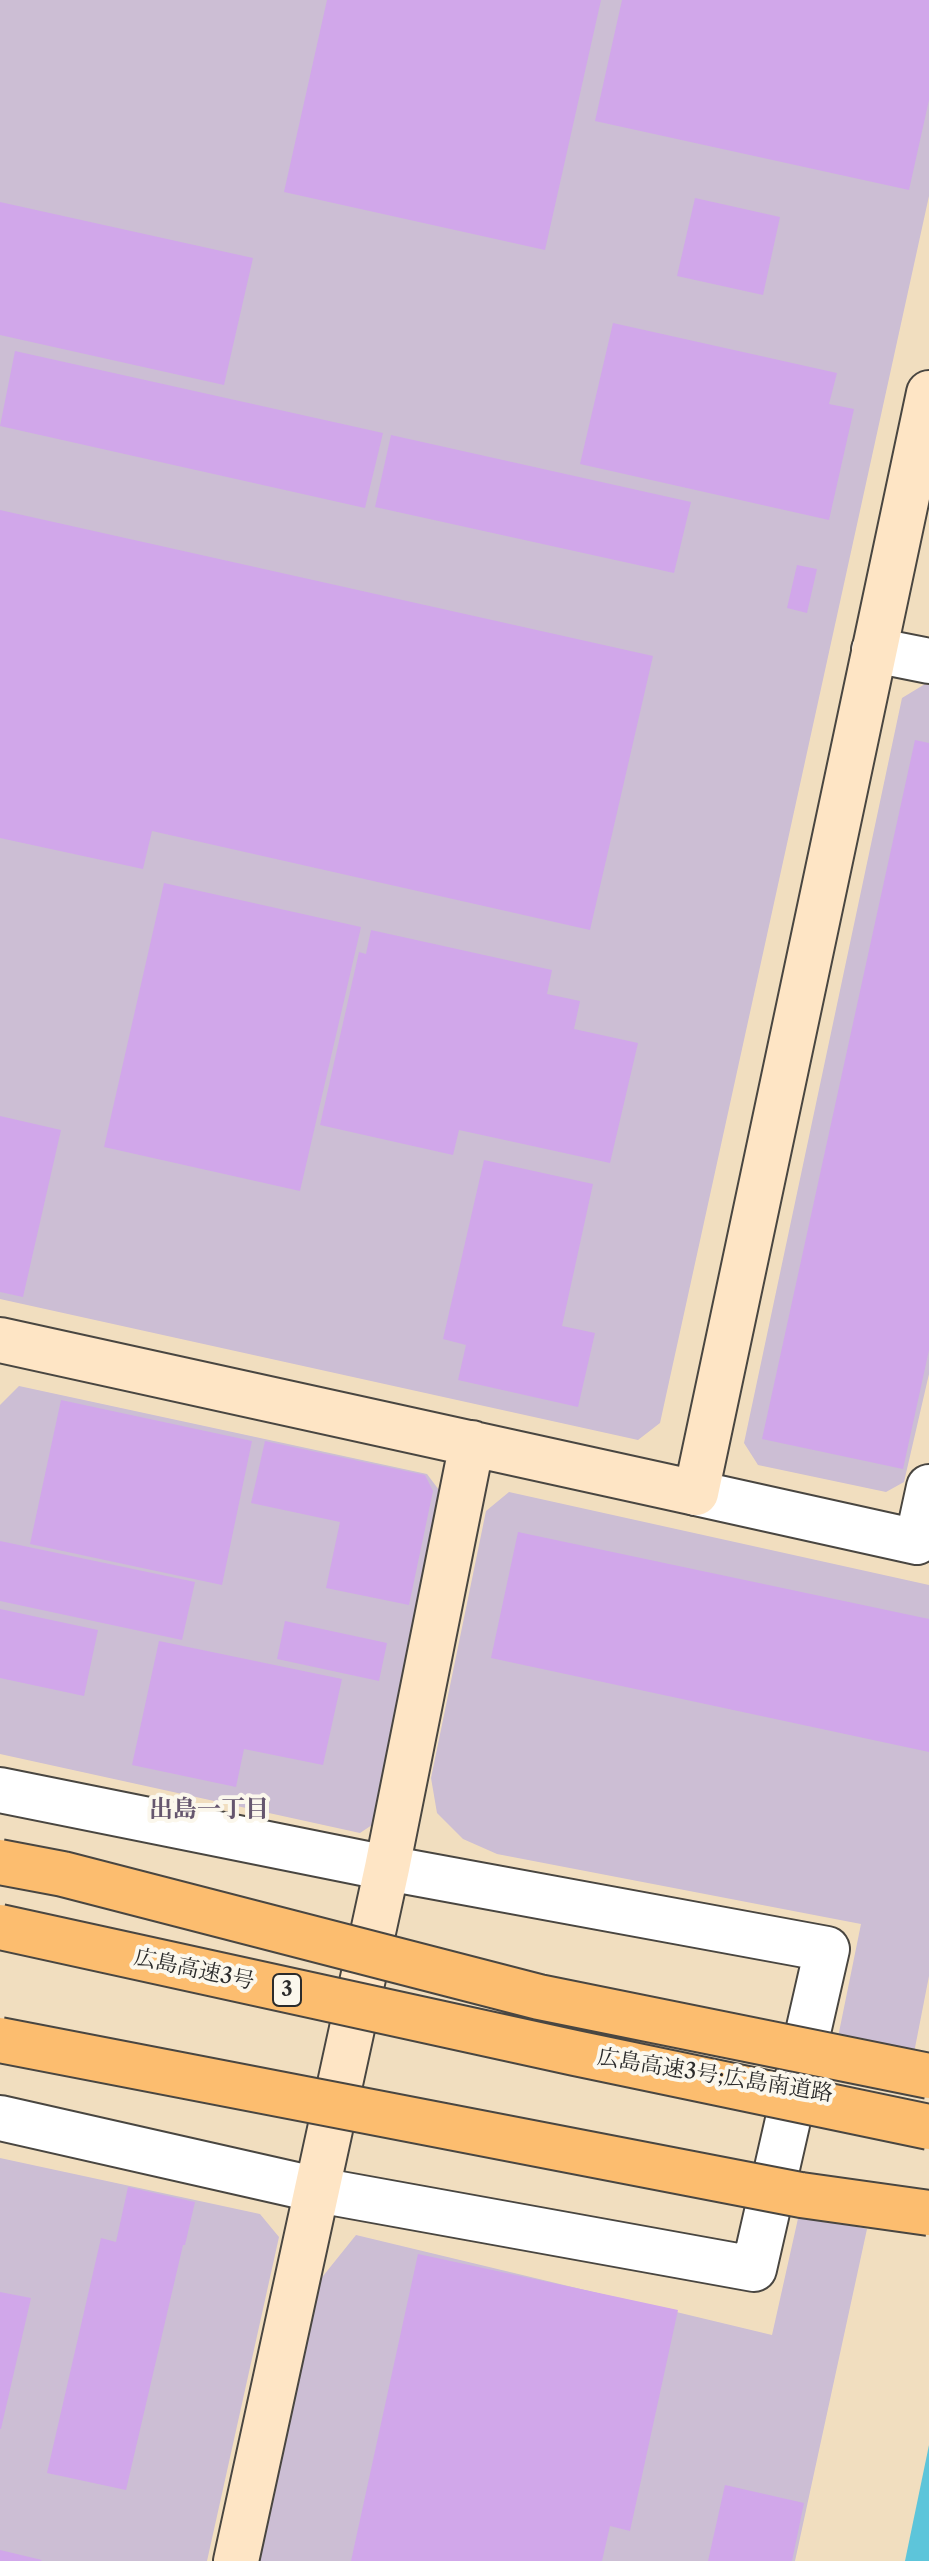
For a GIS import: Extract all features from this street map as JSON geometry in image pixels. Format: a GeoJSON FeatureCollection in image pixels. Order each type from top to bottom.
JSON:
{"type":"FeatureCollection","features":[{"type":"Feature","properties":{"kind":"highway"},"geometry":{"type":"LineString","coordinates":[[0,1862],[63,1874],[539,1997],[929,2076]]}},
{"type":"Feature","properties":{"kind":"highway","name":"広島高速3号"},"geometry":{"type":"LineString","coordinates":[[0,1927],[575,2053]]}},
{"type":"Feature","properties":{"kind":"highway"},"geometry":{"type":"LineString","coordinates":[[0,2040],[786,2192],[929,2213]]}},
{"type":"Feature","properties":{"kind":"highway","name":"広島高速3号;広島南道路"},"geometry":{"type":"LineString","coordinates":[[575,2053],[929,2109]]}},
{"type":"Feature","properties":{"kind":"highway","name":"広島高速3号;広島南道路"},"geometry":{"type":"LineString","coordinates":[[575,2053],[929,2127]]}},
{"type":"Feature","properties":{"kind":"street"},"geometry":{"type":"LineString","coordinates":[[696,1493],[929,393]]}},
{"type":"Feature","properties":{"kind":"street"},"geometry":{"type":"LineString","coordinates":[[874,650],[929,661]]}},
{"type":"Feature","properties":{"kind":"street"},"geometry":{"type":"LineString","coordinates":[[0,1340],[917,1542],[929,1487]]}},
{"type":"Feature","properties":{"kind":"street"},"geometry":{"type":"LineString","coordinates":[[236,2561],[387,1868],[472,1443]]}},
{"type":"Feature","properties":{"kind":"street"},"geometry":{"type":"LineString","coordinates":[[0,1790],[387,1868],[827,1949],[754,2269],[318,2190],[0,2118]]}},
{"type":"Feature","properties":{"kind":"shaded area"},"geometry":{"type":"Polygon","coordinates":[[[0,0],[929,0],[929,196],[660,1423],[638,1440],[0,1299],[0,0]]]}},
{"type":"Feature","properties":{"kind":"shaded area"},"geometry":{"type":"Polygon","coordinates":[[[925,684],[929,685],[929,1374],[904,1482],[886,1492],[758,1465],[744,1443],[902,698],[925,684]]]}},
{"type":"Feature","properties":{"kind":"shaded area"},"geometry":{"type":"Polygon","coordinates":[[[19,1386],[427,1474],[439,1490],[372,1825],[360,1833],[0,1754],[0,1405],[19,1386]]]}},
{"type":"Feature","properties":{"kind":"shaded area"},"geometry":{"type":"Polygon","coordinates":[[[509,1492],[929,1585],[929,1976],[913,2058],[837,2042],[861,1924],[497,1854],[463,1839],[437,1813],[431,1778],[486,1511],[509,1492]]]}},
{"type":"Feature","properties":{"kind":"shaded area"},"geometry":{"type":"Polygon","coordinates":[[[0,2158],[260,2214],[279,2237],[207,2561],[0,2561],[0,2158]]]}},
{"type":"Feature","properties":{"kind":"shaded area"},"geometry":{"type":"Polygon","coordinates":[[[799,2214],[867,2229],[795,2561],[258,2561],[319,2281],[356,2235],[772,2335],[799,2214]]]}},
{"type":"Feature","properties":{"kind":"water"},"geometry":{"type":"Polygon","coordinates":[[[929,2445],[929,2561],[905,2561],[929,2445]]]}},
{"type":"Feature","properties":{"kind":"building"},"geometry":{"type":"Polygon","coordinates":[[[327,0],[601,0],[545,250],[284,192],[327,0]]]}},
{"type":"Feature","properties":{"kind":"building"},"geometry":{"type":"Polygon","coordinates":[[[622,0],[929,0],[929,100],[909,190],[595,121],[622,0]]]}},
{"type":"Feature","properties":{"kind":"building"},"geometry":{"type":"Polygon","coordinates":[[[695,198],[780,217],[763,295],[677,276],[695,198]]]}},
{"type":"Feature","properties":{"kind":"building"},"geometry":{"type":"Polygon","coordinates":[[[0,202],[253,258],[224,385],[0,335],[0,202]]]}},
{"type":"Feature","properties":{"kind":"building"},"geometry":{"type":"Polygon","coordinates":[[[613,323],[837,373],[829,404],[854,409],[829,520],[580,464],[613,323]]]}},
{"type":"Feature","properties":{"kind":"building"},"geometry":{"type":"Polygon","coordinates":[[[15,351],[383,433],[365,508],[0,426],[15,351]]]}},
{"type":"Feature","properties":{"kind":"building"},"geometry":{"type":"Polygon","coordinates":[[[391,435],[691,502],[674,573],[375,507],[391,435]]]}},
{"type":"Feature","properties":{"kind":"building"},"geometry":{"type":"Polygon","coordinates":[[[0,510],[653,656],[590,930],[152,831],[143,869],[0,838],[0,510]]]}},
{"type":"Feature","properties":{"kind":"building"},"geometry":{"type":"Polygon","coordinates":[[[797,565],[817,569],[807,613],[787,608],[797,565]]]}},
{"type":"Feature","properties":{"kind":"building"},"geometry":{"type":"Polygon","coordinates":[[[915,740],[929,743],[929,1350],[903,1469],[762,1439],[915,740]]]}},
{"type":"Feature","properties":{"kind":"building"},"geometry":{"type":"Polygon","coordinates":[[[164,883],[361,927],[300,1191],[104,1147],[164,883]]]}},
{"type":"Feature","properties":{"kind":"building"},"geometry":{"type":"Polygon","coordinates":[[[371,930],[552,970],[547,994],[580,1001],[574,1029],[638,1043],[610,1163],[459,1130],[453,1155],[320,1125],[359,952],[366,954],[371,930]]]}},
{"type":"Feature","properties":{"kind":"building"},"geometry":{"type":"Polygon","coordinates":[[[0,1116],[61,1130],[23,1297],[0,1292],[0,1116]]]}},
{"type":"Feature","properties":{"kind":"building"},"geometry":{"type":"Polygon","coordinates":[[[484,1160],[593,1184],[562,1326],[595,1333],[578,1407],[458,1380],[466,1345],[443,1339],[484,1160]]]}},
{"type":"Feature","properties":{"kind":"building"},"geometry":{"type":"Polygon","coordinates":[[[61,1400],[252,1441],[222,1585],[30,1544],[61,1400]]]}},
{"type":"Feature","properties":{"kind":"building"},"geometry":{"type":"Polygon","coordinates":[[[265,1441],[425,1475],[433,1491],[409,1605],[326,1588],[340,1522],[251,1503],[265,1441]]]}},
{"type":"Feature","properties":{"kind":"building"},"geometry":{"type":"Polygon","coordinates":[[[518,1532],[929,1619],[929,1752],[491,1658],[518,1532]]]}},
{"type":"Feature","properties":{"kind":"building"},"geometry":{"type":"Polygon","coordinates":[[[0,1541],[195,1582],[182,1640],[0,1601],[0,1541]]]}},
{"type":"Feature","properties":{"kind":"building"},"geometry":{"type":"Polygon","coordinates":[[[0,1609],[98,1630],[84,1696],[0,1678],[0,1609]]]}},
{"type":"Feature","properties":{"kind":"building"},"geometry":{"type":"Polygon","coordinates":[[[285,1621],[387,1643],[379,1681],[277,1659],[285,1621]]]}},
{"type":"Feature","properties":{"kind":"building"},"geometry":{"type":"Polygon","coordinates":[[[159,1641],[342,1679],[323,1765],[244,1749],[236,1787],[132,1765],[159,1641]]]}},
{"type":"Feature","properties":{"kind":"building"},"geometry":{"type":"Polygon","coordinates":[[[128,2187],[195,2202],[126,2490],[47,2473],[101,2238],[116,2242],[128,2187]]]}},
{"type":"Feature","properties":{"kind":"building"},"geometry":{"type":"Polygon","coordinates":[[[418,2254],[678,2310],[630,2531],[610,2526],[602,2561],[351,2561],[418,2254]]]}},
{"type":"Feature","properties":{"kind":"building"},"geometry":{"type":"Polygon","coordinates":[[[0,2292],[31,2298],[1,2429],[0,2429],[0,2292]]]}},
{"type":"Feature","properties":{"kind":"building"},"geometry":{"type":"Polygon","coordinates":[[[725,2485],[804,2503],[792,2561],[708,2561],[725,2485]]]}},
{"type":"Feature","properties":{"kind":"building"},"geometry":{"type":"Polygon","coordinates":[[[0,2550],[42,2560],[0,2561],[0,2550]]]}},
{"type":"Feature","properties":{"kind":"district","name":"出島一丁目"},"geometry":{"type":"Point","coordinates":[209,1810]}}]}
